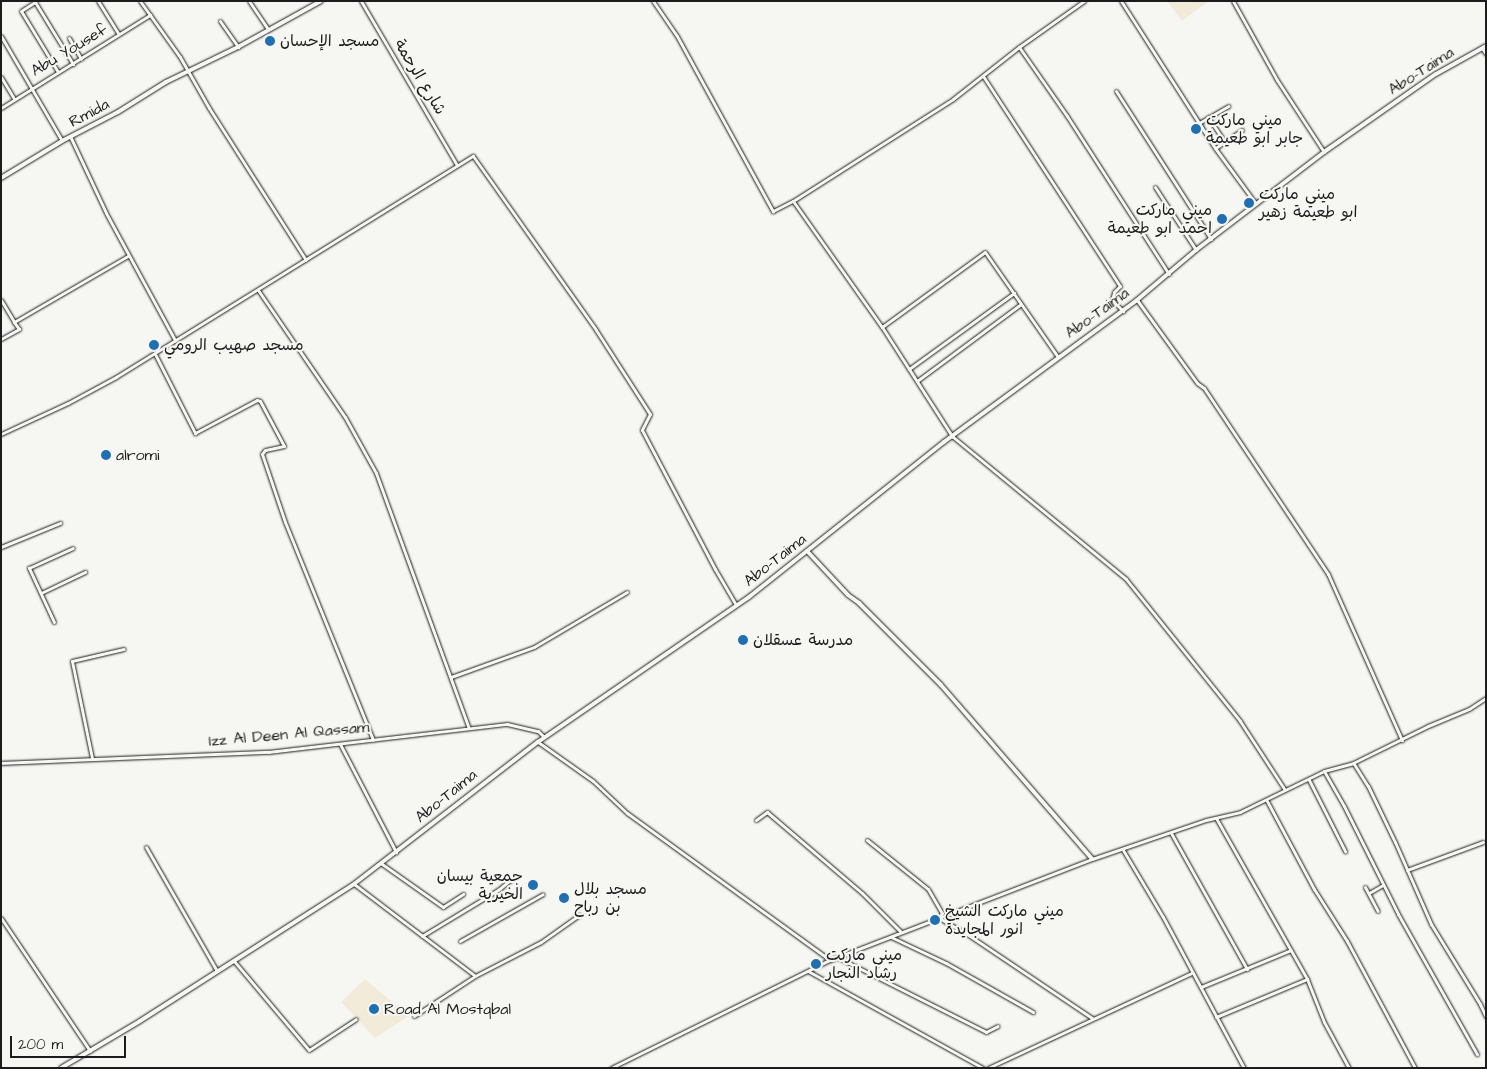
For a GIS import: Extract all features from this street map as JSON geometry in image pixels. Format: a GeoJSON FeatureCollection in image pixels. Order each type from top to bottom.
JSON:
{"type":"FeatureCollection","features":[{"type":"Feature","properties":{"kind":"street"},"geometry":{"type":"LineString","coordinates":[[98,1],[119,34]]}},
{"type":"Feature","properties":{"kind":"street"},"geometry":{"type":"LineString","coordinates":[[140,1],[189,71],[209,108],[306,260]]}},
{"type":"Feature","properties":{"kind":"street"},"geometry":{"type":"LineString","coordinates":[[249,1],[268,29]]}},
{"type":"Feature","properties":{"kind":"street","name":"Rmida"},"geometry":{"type":"LineString","coordinates":[[1,178],[70,136],[321,1]]}},
{"type":"Feature","properties":{"kind":"street","name":"شارع الرحمة"},"geometry":{"type":"LineString","coordinates":[[361,1],[457,165]]}},
{"type":"Feature","properties":{"kind":"street"},"geometry":{"type":"LineString","coordinates":[[653,1],[666,17],[681,42],[773,211],[910,128],[1084,1]]}},
{"type":"Feature","properties":{"kind":"street"},"geometry":{"type":"LineString","coordinates":[[1121,1],[1215,148],[1256,204]]}},
{"type":"Feature","properties":{"kind":"street"},"geometry":{"type":"LineString","coordinates":[[1233,1],[1277,80],[1324,152]]}},
{"type":"Feature","properties":{"kind":"street"},"geometry":{"type":"LineString","coordinates":[[58,72],[22,11],[35,2],[73,64]]}},
{"type":"Feature","properties":{"kind":"street","name":"Abu Yousef"},"geometry":{"type":"LineString","coordinates":[[1,108],[150,15]]}},
{"type":"Feature","properties":{"kind":"street"},"geometry":{"type":"LineString","coordinates":[[220,21],[238,47]]}},
{"type":"Feature","properties":{"kind":"street"},"geometry":{"type":"LineString","coordinates":[[1,36],[62,141]]}},
{"type":"Feature","properties":{"kind":"street"},"geometry":{"type":"LineString","coordinates":[[69,38],[81,59]]}},
{"type":"Feature","properties":{"kind":"street"},"geometry":{"type":"LineString","coordinates":[[1019,47],[1067,116],[1169,274]]}},
{"type":"Feature","properties":{"kind":"street"},"geometry":{"type":"LineString","coordinates":[[1484,47],[1486,54]]}},
{"type":"Feature","properties":{"kind":"street","name":"Abo-Taima"},"geometry":{"type":"LineString","coordinates":[[61,1068],[354,884],[382,864],[437,818],[544,737],[697,634],[808,552],[952,436],[1123,311],[1196,250],[1324,152],[1436,74],[1484,47]]}},
{"type":"Feature","properties":{"kind":"street"},"geometry":{"type":"LineString","coordinates":[[983,76],[1120,286],[1114,292],[1112,300],[1123,311]]}},
{"type":"Feature","properties":{"kind":"street"},"geometry":{"type":"LineString","coordinates":[[1,77],[14,99]]}},
{"type":"Feature","properties":{"kind":"street"},"geometry":{"type":"LineString","coordinates":[[1116,91],[1212,239]]}},
{"type":"Feature","properties":{"kind":"street"},"geometry":{"type":"LineString","coordinates":[[1199,123],[1228,106]]}},
{"type":"Feature","properties":{"kind":"street"},"geometry":{"type":"LineString","coordinates":[[1208,117],[1224,141]]}},
{"type":"Feature","properties":{"kind":"street"},"geometry":{"type":"LineString","coordinates":[[1215,148],[1242,130]]}},
{"type":"Feature","properties":{"kind":"street"},"geometry":{"type":"LineString","coordinates":[[70,136],[128,256],[175,340]]}},
{"type":"Feature","properties":{"kind":"street"},"geometry":{"type":"LineString","coordinates":[[1,434],[68,403],[155,354],[473,156],[596,330],[650,414],[642,430],[736,605]]}},
{"type":"Feature","properties":{"kind":"street"},"geometry":{"type":"LineString","coordinates":[[1155,187],[1196,250]]}},
{"type":"Feature","properties":{"kind":"street"},"geometry":{"type":"LineString","coordinates":[[794,200],[882,326],[952,436],[1126,578],[1235,714],[1284,790]]}},
{"type":"Feature","properties":{"kind":"street"},"geometry":{"type":"LineString","coordinates":[[882,326],[985,252],[1058,357]]}},
{"type":"Feature","properties":{"kind":"street"},"geometry":{"type":"LineString","coordinates":[[14,322],[128,256]]}},
{"type":"Feature","properties":{"kind":"street"},"geometry":{"type":"LineString","coordinates":[[258,290],[345,417],[376,473],[469,728]]}},
{"type":"Feature","properties":{"kind":"street"},"geometry":{"type":"LineString","coordinates":[[909,369],[1014,294]]}},
{"type":"Feature","properties":{"kind":"street"},"geometry":{"type":"LineString","coordinates":[[1,300],[18,329],[1,339]]}},
{"type":"Feature","properties":{"kind":"street"},"geometry":{"type":"LineString","coordinates":[[1137,300],[1197,383],[1204,388],[1328,574],[1402,740]]}},
{"type":"Feature","properties":{"kind":"street"},"geometry":{"type":"LineString","coordinates":[[917,382],[1022,304]]}},
{"type":"Feature","properties":{"kind":"street"},"geometry":{"type":"LineString","coordinates":[[155,354],[195,433],[257,400],[260,401],[284,446],[265,450],[262,454],[285,522],[373,740]]}},
{"type":"Feature","properties":{"kind":"street"},"geometry":{"type":"LineString","coordinates":[[1,547],[60,523]]}},
{"type":"Feature","properties":{"kind":"street"},"geometry":{"type":"LineString","coordinates":[[54,622],[29,568],[73,548]]}},
{"type":"Feature","properties":{"kind":"street"},"geometry":{"type":"LineString","coordinates":[[808,552],[848,595],[859,603],[941,685],[1092,859]]}},
{"type":"Feature","properties":{"kind":"street"},"geometry":{"type":"LineString","coordinates":[[41,592],[85,572]]}},
{"type":"Feature","properties":{"kind":"street"},"geometry":{"type":"LineString","coordinates":[[451,677],[534,648],[627,592]]}},
{"type":"Feature","properties":{"kind":"street"},"geometry":{"type":"LineString","coordinates":[[92,758],[72,661],[124,649]]}},
{"type":"Feature","properties":{"kind":"street"},"geometry":{"type":"LineString","coordinates":[[611,1068],[830,960],[1092,859],[1216,818],[1240,812],[1267,801],[1284,790],[1309,780],[1324,771],[1354,763],[1469,709],[1486,698]]}},
{"type":"Feature","properties":{"kind":"street","name":"Izz Al Deen Al Qassam"},"geometry":{"type":"LineString","coordinates":[[1,762],[268,752],[507,724],[538,731],[544,737]]}},
{"type":"Feature","properties":{"kind":"street"},"geometry":{"type":"LineString","coordinates":[[538,742],[593,781],[627,813],[830,960]]}},
{"type":"Feature","properties":{"kind":"street"},"geometry":{"type":"LineString","coordinates":[[340,744],[396,853]]}},
{"type":"Feature","properties":{"kind":"street"},"geometry":{"type":"LineString","coordinates":[[1354,763],[1368,786],[1408,870],[1431,924],[1480,1004],[1486,1018]]}},
{"type":"Feature","properties":{"kind":"street"},"geometry":{"type":"LineString","coordinates":[[1324,771],[1344,806],[1383,885],[1477,1054]]}},
{"type":"Feature","properties":{"kind":"street"},"geometry":{"type":"LineString","coordinates":[[1309,780],[1345,851]]}},
{"type":"Feature","properties":{"kind":"street"},"geometry":{"type":"LineString","coordinates":[[1267,801],[1314,889],[1347,941],[1415,1068]]}},
{"type":"Feature","properties":{"kind":"street"},"geometry":{"type":"LineString","coordinates":[[756,820],[766,812],[862,893],[901,932]]}},
{"type":"Feature","properties":{"kind":"street"},"geometry":{"type":"LineString","coordinates":[[1216,818],[1307,979],[1324,1022],[1349,1068]]}},
{"type":"Feature","properties":{"kind":"street"},"geometry":{"type":"LineString","coordinates":[[1171,833],[1247,969]]}},
{"type":"Feature","properties":{"kind":"street"},"geometry":{"type":"LineString","coordinates":[[867,840],[928,888],[942,913],[938,918]]}},
{"type":"Feature","properties":{"kind":"street"},"geometry":{"type":"LineString","coordinates":[[1408,870],[1483,842]]}},
{"type":"Feature","properties":{"kind":"street"},"geometry":{"type":"LineString","coordinates":[[146,848],[217,971]]}},
{"type":"Feature","properties":{"kind":"street"},"geometry":{"type":"LineString","coordinates":[[1123,850],[1163,917],[1244,1068]]}},
{"type":"Feature","properties":{"kind":"street"},"geometry":{"type":"LineString","coordinates":[[382,864],[444,908],[463,894]]}},
{"type":"Feature","properties":{"kind":"street"},"geometry":{"type":"LineString","coordinates":[[422,936],[498,890],[515,876]]}},
{"type":"Feature","properties":{"kind":"street"},"geometry":{"type":"LineString","coordinates":[[354,884],[475,976]]}},
{"type":"Feature","properties":{"kind":"street"},"geometry":{"type":"LineString","coordinates":[[1369,892],[1383,885]]}},
{"type":"Feature","properties":{"kind":"street"},"geometry":{"type":"LineString","coordinates":[[1365,887],[1378,912]]}},
{"type":"Feature","properties":{"kind":"street"},"geometry":{"type":"LineString","coordinates":[[460,941],[543,894]]}},
{"type":"Feature","properties":{"kind":"street"},"geometry":{"type":"LineString","coordinates":[[414,1016],[475,976],[541,942],[579,915]]}},
{"type":"Feature","properties":{"kind":"street"},"geometry":{"type":"LineString","coordinates":[[1,918],[90,1051]]}},
{"type":"Feature","properties":{"kind":"street"},"geometry":{"type":"LineString","coordinates":[[938,918],[967,934],[1092,1018]]}},
{"type":"Feature","properties":{"kind":"street"},"geometry":{"type":"LineString","coordinates":[[891,936],[944,962],[1033,1012]]}},
{"type":"Feature","properties":{"kind":"street"},"geometry":{"type":"LineString","coordinates":[[1201,987],[1291,950]]}},
{"type":"Feature","properties":{"kind":"street"},"geometry":{"type":"LineString","coordinates":[[838,957],[986,1032],[998,1026]]}},
{"type":"Feature","properties":{"kind":"street"},"geometry":{"type":"LineString","coordinates":[[234,960],[309,1050],[356,1019]]}},
{"type":"Feature","properties":{"kind":"street"},"geometry":{"type":"LineString","coordinates":[[808,971],[983,1068]]}},
{"type":"Feature","properties":{"kind":"street"},"geometry":{"type":"LineString","coordinates":[[988,1068],[1192,973]]}},
{"type":"Feature","properties":{"kind":"street"},"geometry":{"type":"LineString","coordinates":[[1216,1017],[1307,979]]}},
{"type":"Feature","properties":{"kind":"shaded area"},"geometry":{"type":"Polygon","coordinates":[[[1167,1],[1209,1],[1182,21],[1167,1]]]}},
{"type":"Feature","properties":{"kind":"shaded area","name":"Road Al Mostqbal"},"geometry":{"type":"Polygon","coordinates":[[[365,979],[409,1016],[375,1038],[341,1002],[365,979]]]}},
{"type":"Feature","properties":{"kind":"place","name":"مسجد الإحسان"},"geometry":{"type":"Point","coordinates":[270,41]}},
{"type":"Feature","properties":{"kind":"place","name":"ميني ماركت جابر ابو طعيمة"},"geometry":{"type":"Point","coordinates":[1196,129]}},
{"type":"Feature","properties":{"kind":"place","name":"ميني ماركت ابو طعيمة زهير"},"geometry":{"type":"Point","coordinates":[1249,203]}},
{"type":"Feature","properties":{"kind":"place","name":"ميني ماركت احمد ابو طعيمة"},"geometry":{"type":"Point","coordinates":[1222,219]}},
{"type":"Feature","properties":{"kind":"place","name":"مسجد صهيب الرومي"},"geometry":{"type":"Point","coordinates":[154,345]}},
{"type":"Feature","properties":{"kind":"place","name":"alromi"},"geometry":{"type":"Point","coordinates":[106,455]}},
{"type":"Feature","properties":{"kind":"place","name":"مدرسة عسقلان"},"geometry":{"type":"Point","coordinates":[743,640]}},
{"type":"Feature","properties":{"kind":"place","name":"جمعية بيسان الخيرية"},"geometry":{"type":"Point","coordinates":[533,885]}},
{"type":"Feature","properties":{"kind":"place","name":"مسجد بلال بن رباح"},"geometry":{"type":"Point","coordinates":[564,898]}},
{"type":"Feature","properties":{"kind":"place","name":"ميني ماركت الشيخ انور المجايدة"},"geometry":{"type":"Point","coordinates":[935,920]}},
{"type":"Feature","properties":{"kind":"place","name":"ميني ماركت رشاد النجار"},"geometry":{"type":"Point","coordinates":[816,964]}},
{"type":"Feature","properties":{"kind":"place","name":"Road Al Mostqbal"},"geometry":{"type":"Point","coordinates":[374,1009]}}]}
